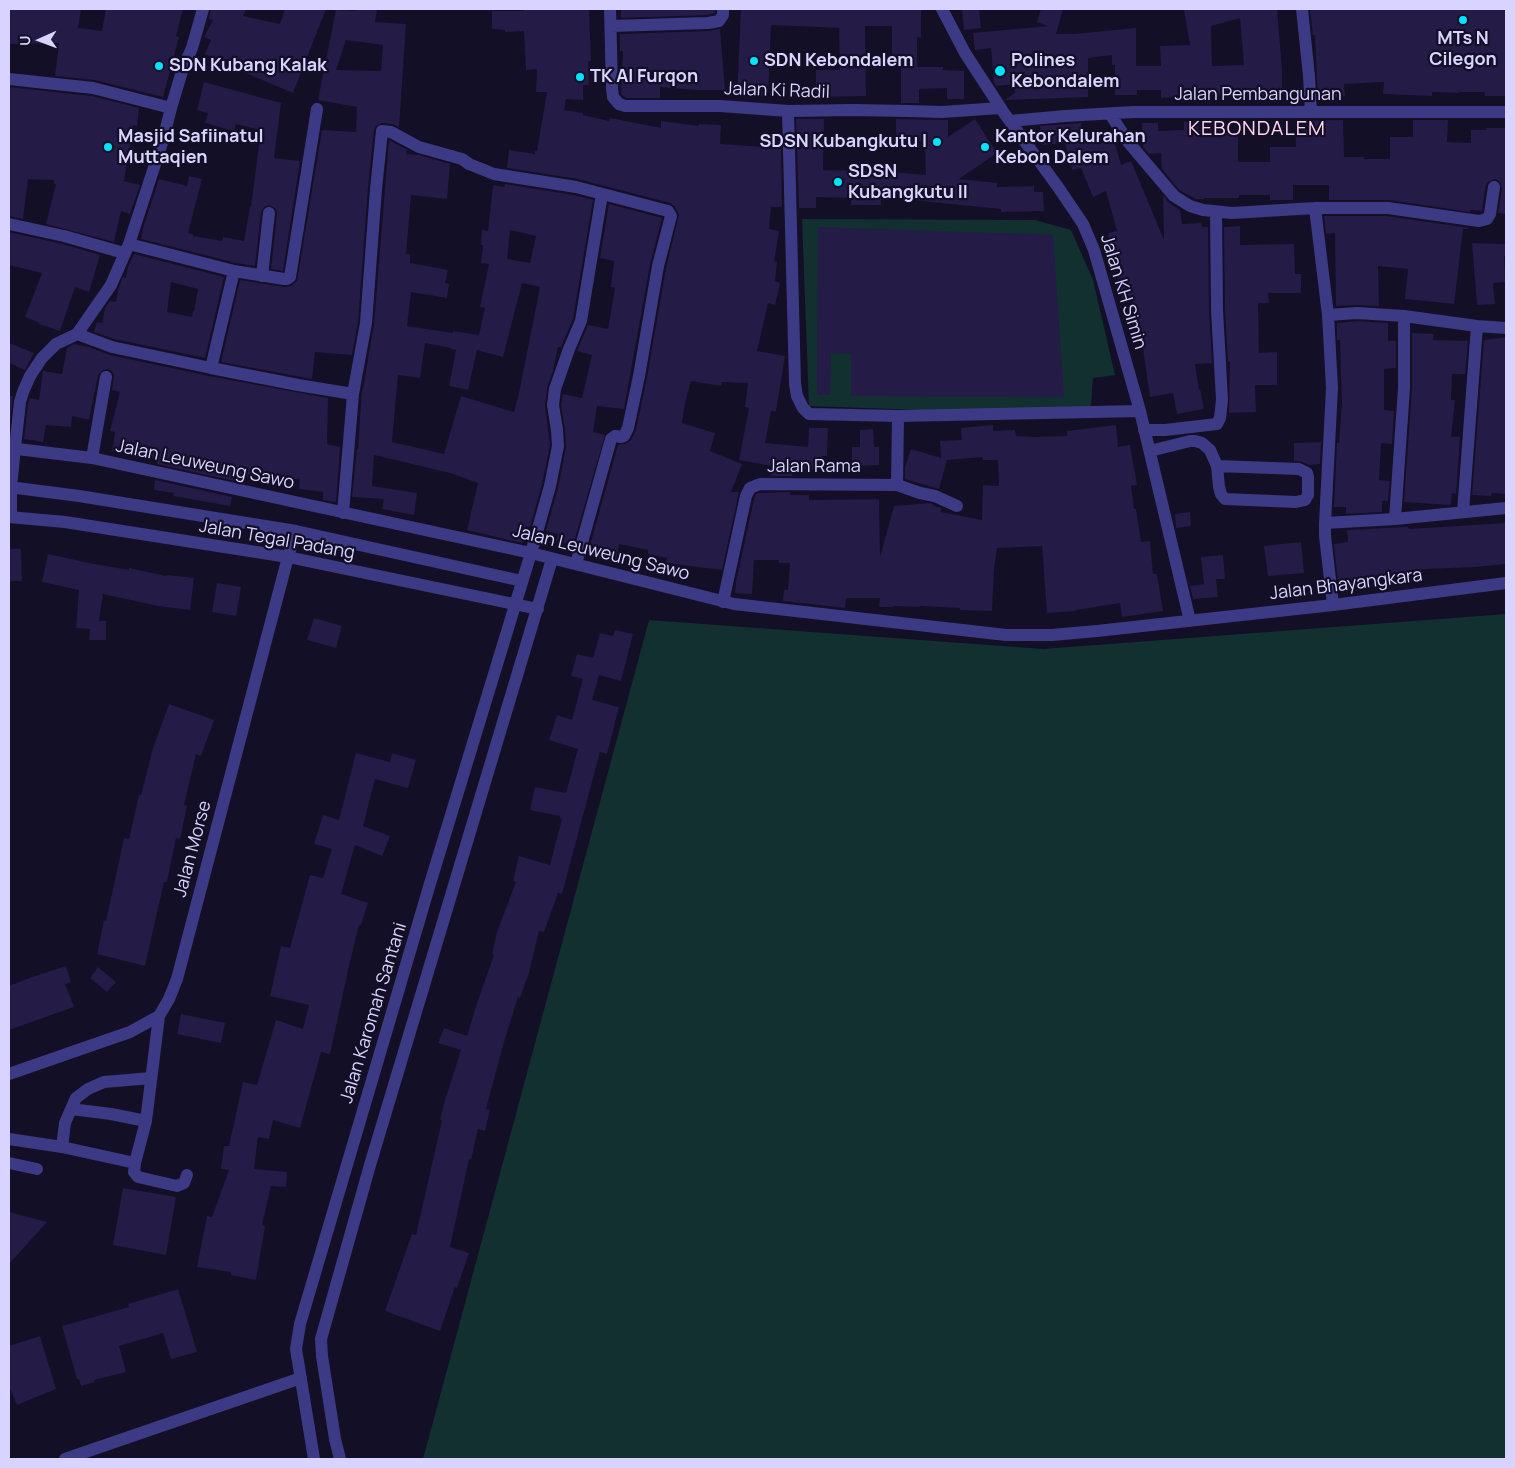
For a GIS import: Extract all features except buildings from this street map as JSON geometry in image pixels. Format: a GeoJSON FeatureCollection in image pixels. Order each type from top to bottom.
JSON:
{"type":"FeatureCollection","features":[{"type":"Feature","properties":{"kind":"street"},"geometry":{"type":"LineString","coordinates":[[10,517],[12,448],[20,402],[30,376],[42,358],[56,344],[77,334],[111,286],[127,249],[203,9]]}},
{"type":"Feature","properties":{"kind":"street","name":"Jalan Ki Radil"},"geometry":{"type":"LineString","coordinates":[[610,9],[612,88],[614,97],[619,104],[626,106],[720,106],[788,111],[942,112],[1000,108]]}},
{"type":"Feature","properties":{"kind":"street"},"geometry":{"type":"LineString","coordinates":[[611,26],[708,23],[719,21],[723,15],[723,9]]}},
{"type":"Feature","properties":{"kind":"street","name":"Jalan KH Simin"},"geometry":{"type":"LineString","coordinates":[[942,9],[965,53],[1000,108],[1083,224],[1094,250],[1140,411],[1190,621]]}},
{"type":"Feature","properties":{"kind":"street"},"geometry":{"type":"LineString","coordinates":[[1302,9],[1311,112]]}},
{"type":"Feature","properties":{"kind":"street"},"geometry":{"type":"LineString","coordinates":[[9,79],[93,88],[171,108]]}},
{"type":"Feature","properties":{"kind":"street"},"geometry":{"type":"LineString","coordinates":[[9,224],[262,276],[287,279],[290,277],[317,109]]}},
{"type":"Feature","properties":{"kind":"street"},"geometry":{"type":"LineString","coordinates":[[788,111],[795,384],[802,408],[809,414],[898,416],[1140,411]]}},
{"type":"Feature","properties":{"kind":"street","name":"Jalan Pembangunan"},"geometry":{"type":"LineString","coordinates":[[1010,121],[1132,112],[1506,112]]}},
{"type":"Feature","properties":{"kind":"street"},"geometry":{"type":"LineString","coordinates":[[1110,114],[1129,143],[1174,196],[1190,206],[1216,212],[1266,212],[1315,208],[1388,208],[1479,221],[1487,219],[1490,214],[1494,187]]}},
{"type":"Feature","properties":{"kind":"street"},"geometry":{"type":"LineString","coordinates":[[343,513],[353,394],[366,323],[382,131],[391,132],[419,147],[462,159],[494,174],[576,187],[668,211],[671,216],[658,266],[628,428],[624,436],[615,436],[611,439],[576,564]]}},
{"type":"Feature","properties":{"kind":"street","name":"Jalan Karomah Santani"},"geometry":{"type":"LineString","coordinates":[[314,1459],[296,1349],[300,1324],[550,486],[558,446],[553,405],[556,389],[569,349],[581,321],[602,194]]}},
{"type":"Feature","properties":{"kind":"street"},"geometry":{"type":"LineString","coordinates":[[1315,208],[1328,315],[1332,388],[1325,523],[1333,605]]}},
{"type":"Feature","properties":{"kind":"street"},"geometry":{"type":"LineString","coordinates":[[1144,430],[1165,430],[1216,424],[1220,418],[1222,400],[1217,310],[1216,212]]}},
{"type":"Feature","properties":{"kind":"street"},"geometry":{"type":"LineString","coordinates":[[262,276],[269,214]]}},
{"type":"Feature","properties":{"kind":"street"},"geometry":{"type":"LineString","coordinates":[[210,368],[234,270]]}},
{"type":"Feature","properties":{"kind":"street"},"geometry":{"type":"LineString","coordinates":[[1328,315],[1357,313],[1404,316],[1506,328]]}},
{"type":"Feature","properties":{"kind":"street"},"geometry":{"type":"LineString","coordinates":[[1396,519],[1404,388],[1404,316]]}},
{"type":"Feature","properties":{"kind":"street"},"geometry":{"type":"LineString","coordinates":[[1463,512],[1477,326]]}},
{"type":"Feature","properties":{"kind":"street"},"geometry":{"type":"LineString","coordinates":[[77,334],[112,347],[210,368],[353,394]]}},
{"type":"Feature","properties":{"kind":"street"},"geometry":{"type":"LineString","coordinates":[[92,458],[106,376]]}},
{"type":"Feature","properties":{"kind":"street"},"geometry":{"type":"LineString","coordinates":[[898,416],[897,485],[934,496],[957,506]]}},
{"type":"Feature","properties":{"kind":"street"},"geometry":{"type":"LineString","coordinates":[[1150,451],[1190,441],[1200,442],[1210,450],[1218,466],[1219,487],[1225,499],[1296,502],[1305,500],[1308,495],[1309,483],[1307,473],[1299,469],[1218,466]]}},
{"type":"Feature","properties":{"kind":"street","name":"Jalan Leuweung Sawo"},"geometry":{"type":"LineString","coordinates":[[12,448],[92,458],[531,553],[734,604],[1006,635],[1052,635],[1190,621]]}},
{"type":"Feature","properties":{"kind":"street","name":"Jalan Rama"},"geometry":{"type":"LineString","coordinates":[[724,602],[746,496],[750,488],[760,484],[897,485]]}},
{"type":"Feature","properties":{"kind":"street","name":"Jalan Tegal Padang"},"geometry":{"type":"LineString","coordinates":[[10,487],[79,496],[296,531],[522,581]]}},
{"type":"Feature","properties":{"kind":"street"},"geometry":{"type":"LineString","coordinates":[[1325,523],[1396,519],[1506,508]]}},
{"type":"Feature","properties":{"kind":"street","name":"Jalan Tegal Padang"},"geometry":{"type":"LineString","coordinates":[[10,517],[65,522],[288,557],[538,609]]}},
{"type":"Feature","properties":{"kind":"street","name":"Jalan Morse"},"geometry":{"type":"LineString","coordinates":[[159,1016],[169,999],[177,979],[296,531]]}},
{"type":"Feature","properties":{"kind":"street"},"geometry":{"type":"LineString","coordinates":[[340,1459],[322,1356],[321,1339],[370,1165],[552,559]]}},
{"type":"Feature","properties":{"kind":"street","name":"Jalan Bhayangkara"},"geometry":{"type":"LineString","coordinates":[[1190,621],[1506,583]]}},
{"type":"Feature","properties":{"kind":"street"},"geometry":{"type":"LineString","coordinates":[[429,887],[451,894]]}},
{"type":"Feature","properties":{"kind":"street"},"geometry":{"type":"LineString","coordinates":[[9,1074],[130,1032],[159,1016]]}},
{"type":"Feature","properties":{"kind":"street"},"geometry":{"type":"LineString","coordinates":[[159,1016],[146,1121],[134,1163],[134,1172],[138,1177],[177,1186],[184,1183],[187,1174]]}},
{"type":"Feature","properties":{"kind":"street"},"geometry":{"type":"LineString","coordinates":[[62,1147],[65,1123],[76,1098],[88,1089],[104,1082],[151,1078]]}},
{"type":"Feature","properties":{"kind":"street"},"geometry":{"type":"LineString","coordinates":[[72,1110],[111,1114],[146,1121]]}},
{"type":"Feature","properties":{"kind":"street"},"geometry":{"type":"LineString","coordinates":[[9,1139],[62,1147],[134,1163]]}},
{"type":"Feature","properties":{"kind":"street"},"geometry":{"type":"LineString","coordinates":[[349,1159],[370,1165]]}},
{"type":"Feature","properties":{"kind":"street"},"geometry":{"type":"LineString","coordinates":[[9,1163],[37,1169]]}},
{"type":"Feature","properties":{"kind":"street"},"geometry":{"type":"LineString","coordinates":[[65,1459],[301,1378]]}},
{"type":"Feature","properties":{"kind":"green space"},"geometry":{"type":"Polygon","coordinates":[[[802,219],[1035,220],[1071,230],[1093,280],[1115,375],[1093,378],[1090,416],[809,406],[802,219]]]}},
{"type":"Feature","properties":{"kind":"green space"},"geometry":{"type":"Polygon","coordinates":[[[1506,614],[1506,1459],[423,1459],[649,620],[1043,649],[1506,614]]]}},
{"type":"Feature","properties":{"kind":"place","name":"MTs N Cilegon"},"geometry":{"type":"Point","coordinates":[1463,20]}},
{"type":"Feature","properties":{"kind":"place","name":"SDN Kebondalem"},"geometry":{"type":"Point","coordinates":[754,61]}},
{"type":"Feature","properties":{"kind":"place","name":"SDN Kubang Kalak"},"geometry":{"type":"Point","coordinates":[159,66]}},
{"type":"Feature","properties":{"kind":"place","name":"Polines Kebondalem"},"geometry":{"type":"Point","coordinates":[1000,71]}},
{"type":"Feature","properties":{"kind":"place","name":"TK Al Furqon"},"geometry":{"type":"Point","coordinates":[580,77]}},
{"type":"Feature","properties":{"kind":"place","name":"SDSN Kubangkutu I"},"geometry":{"type":"Point","coordinates":[937,142]}},
{"type":"Feature","properties":{"kind":"place","name":"Masjid Safiinatul Muttaqien"},"geometry":{"type":"Point","coordinates":[108,147]}},
{"type":"Feature","properties":{"kind":"place","name":"Kantor Kelurahan Kebon Dalem"},"geometry":{"type":"Point","coordinates":[985,147]}},
{"type":"Feature","properties":{"kind":"place","name":"SDSN Kubangkutu II"},"geometry":{"type":"Point","coordinates":[838,182]}},
{"type":"Feature","properties":{"kind":"district","name":"KEBONDALEM"},"geometry":{"type":"Point","coordinates":[1257,129]}}]}
